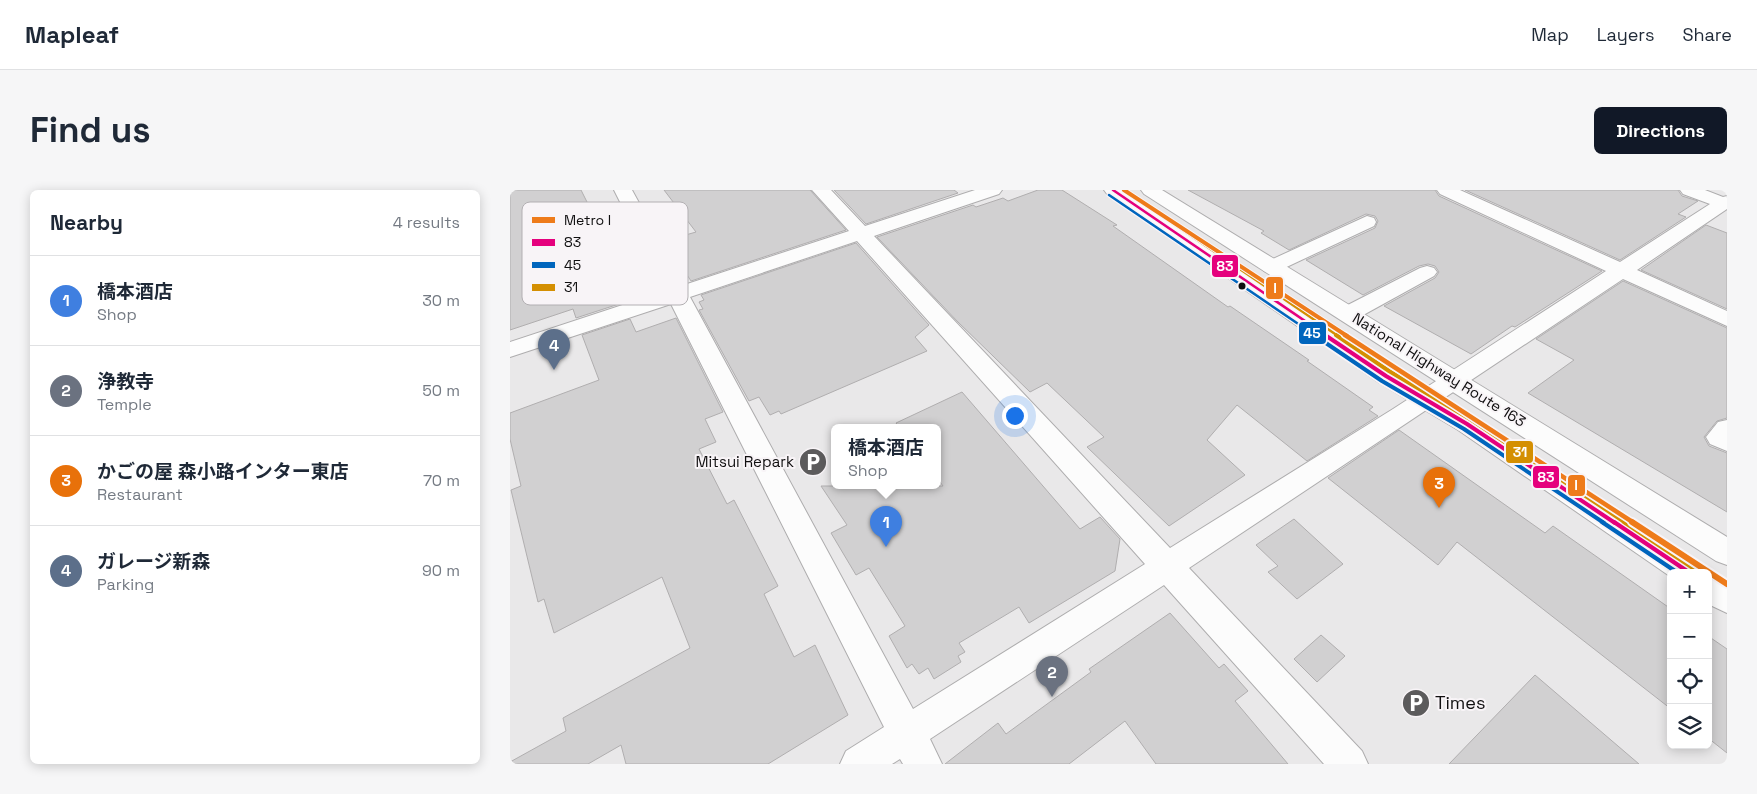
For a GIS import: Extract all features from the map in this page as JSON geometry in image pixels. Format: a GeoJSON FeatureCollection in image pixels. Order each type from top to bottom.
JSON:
{"type":"FeatureCollection","features":[{"type":"Feature","properties":{"kind":"main road"},"geometry":{"type":"LineString","coordinates":[[623,190],[629,202]]}},
{"type":"Feature","properties":{"kind":"main road"},"geometry":{"type":"LineString","coordinates":[[821,190],[1349,764]]}},
{"type":"Feature","properties":{"kind":"main road"},"geometry":{"type":"LineString","coordinates":[[688,290],[993,190]]}},
{"type":"Feature","properties":{"kind":"main road","name":"National Highway Route 163"},"geometry":{"type":"LineString","coordinates":[[1114,190],[1424,400],[1474,428],[1684,569]]}},
{"type":"Feature","properties":{"kind":"main road","name":"National Highway Route 163"},"geometry":{"type":"LineString","coordinates":[[1150,190],[1727,552]]}},
{"type":"Feature","properties":{"kind":"main road"},"geometry":{"type":"LineString","coordinates":[[1446,190],[1727,319]]}},
{"type":"Feature","properties":{"kind":"main road"},"geometry":{"type":"LineString","coordinates":[[1689,190],[1726,203]]}},
{"type":"Feature","properties":{"kind":"main road"},"geometry":{"type":"LineString","coordinates":[[859,764],[1726,203]]}},
{"type":"Feature","properties":{"kind":"main road"},"geometry":{"type":"LineString","coordinates":[[1271,267],[1367,222]]}},
{"type":"Feature","properties":{"kind":"main road"},"geometry":{"type":"LineString","coordinates":[[1348,314],[1427,272]]}},
{"type":"Feature","properties":{"kind":"main road"},"geometry":{"type":"LineString","coordinates":[[510,350],[643,305]]}},
{"type":"Feature","properties":{"kind":"main road"},"geometry":{"type":"LineString","coordinates":[[684,305],[923,764]]}},
{"type":"Feature","properties":{"kind":"main road"},"geometry":{"type":"LineString","coordinates":[[1727,429],[1719,437],[1727,441]]}},
{"type":"Feature","properties":{"kind":"main road"},"geometry":{"type":"LineString","coordinates":[[1712,589],[1727,599]]}},
{"type":"Feature","properties":{"kind":"building"},"geometry":{"type":"Polygon","coordinates":[[[510,190],[581,190],[587,202],[522,202],[522,305],[616,305],[576,318],[573,309],[510,330],[510,190]]]}},
{"type":"Feature","properties":{"kind":"building"},"geometry":{"type":"Polygon","coordinates":[[[664,190],[810,190],[846,230],[691,281],[688,276],[688,234],[696,232],[688,222],[688,202],[673,202],[664,190]]]}},
{"type":"Feature","properties":{"kind":"building"},"geometry":{"type":"Polygon","coordinates":[[[834,190],[954,190],[958,193],[866,224],[834,190]]]}},
{"type":"Feature","properties":{"kind":"building"},"geometry":{"type":"Polygon","coordinates":[[[1038,190],[1062,190],[1117,225],[1113,226],[1228,307],[1230,306],[1309,360],[1307,361],[1373,407],[1369,410],[1378,416],[1307,461],[1237,405],[1207,440],[1245,475],[1169,526],[1087,447],[1104,437],[1047,383],[1030,392],[958,322],[877,237],[973,205],[976,207],[1003,198],[1008,201],[1038,190]]]}},
{"type":"Feature","properties":{"kind":"building"},"geometry":{"type":"Polygon","coordinates":[[[1188,190],[1435,190],[1439,196],[1602,271],[1515,327],[1512,326],[1471,354],[1384,306],[1435,278],[1439,272],[1435,266],[1428,264],[1419,266],[1363,295],[1306,260],[1375,228],[1378,221],[1375,216],[1366,214],[1289,250],[1261,233],[1264,231],[1188,190]]]}},
{"type":"Feature","properties":{"kind":"building"},"geometry":{"type":"Polygon","coordinates":[[[1465,190],[1678,190],[1682,196],[1698,201],[1678,214],[1686,217],[1620,260],[1465,190]]]}},
{"type":"Feature","properties":{"kind":"building"},"geometry":{"type":"Polygon","coordinates":[[[1706,225],[1727,233],[1727,309],[1641,270],[1706,225]]]}},
{"type":"Feature","properties":{"kind":"building"},"geometry":{"type":"Polygon","coordinates":[[[856,243],[929,325],[915,337],[927,351],[781,414],[779,411],[770,415],[759,397],[749,401],[699,310],[703,309],[699,302],[704,300],[701,295],[856,243]]]}},
{"type":"Feature","properties":{"kind":"building"},"geometry":{"type":"Polygon","coordinates":[[[1623,281],[1727,328],[1727,418],[1717,421],[1704,437],[1709,446],[1727,453],[1727,512],[1528,393],[1574,360],[1536,339],[1623,281]]]}},
{"type":"Feature","properties":{"kind":"building"},"geometry":{"type":"Polygon","coordinates":[[[676,318],[723,412],[705,419],[716,442],[699,449],[727,504],[734,500],[778,586],[764,594],[794,657],[815,645],[848,715],[768,764],[626,764],[621,745],[588,764],[510,764],[510,762],[566,731],[563,718],[690,648],[662,577],[554,633],[544,599],[538,602],[511,490],[521,486],[510,439],[510,413],[599,380],[582,335],[630,319],[636,332],[676,318]]]}},
{"type":"Feature","properties":{"kind":"building"},"geometry":{"type":"Polygon","coordinates":[[[962,392],[1080,529],[1100,517],[1120,539],[1115,571],[1029,623],[1019,607],[959,643],[965,652],[958,656],[961,662],[934,679],[928,668],[919,674],[912,664],[907,668],[889,636],[905,626],[869,568],[856,575],[831,533],[847,525],[821,486],[831,486],[831,489],[941,489],[941,486],[943,486],[941,483],[941,424],[896,423],[962,392]]]}},
{"type":"Feature","properties":{"kind":"building"},"geometry":{"type":"Polygon","coordinates":[[[1399,430],[1545,533],[1553,526],[1667,606],[1667,706],[1457,542],[1438,565],[1328,478],[1399,430]]]}},
{"type":"Feature","properties":{"kind":"building"},"geometry":{"type":"Polygon","coordinates":[[[1294,519],[1343,564],[1297,599],[1268,572],[1278,566],[1256,545],[1294,519]]]}},
{"type":"Feature","properties":{"kind":"building"},"geometry":{"type":"Polygon","coordinates":[[[1170,613],[1219,668],[1224,664],[1248,691],[1235,701],[1288,764],[1156,764],[1125,721],[1069,764],[945,764],[998,723],[1006,734],[1091,672],[1089,669],[1170,613]]]}},
{"type":"Feature","properties":{"kind":"building"},"geometry":{"type":"Polygon","coordinates":[[[1321,635],[1345,656],[1317,682],[1294,659],[1321,635]]]}},
{"type":"Feature","properties":{"kind":"building"},"geometry":{"type":"Polygon","coordinates":[[[1712,639],[1727,649],[1727,753],[1712,741],[1712,639]]]}},
{"type":"Feature","properties":{"kind":"building"},"geometry":{"type":"Polygon","coordinates":[[[1535,675],[1639,764],[1449,764],[1535,675]]]}},
{"type":"Feature","properties":{"kind":"metro line","name":"I"},"geometry":{"type":"LineString","coordinates":[[1124,190],[1727,584]]}},
{"type":"Feature","properties":{"kind":"transit line","name":"83"},"geometry":{"type":"LineString","coordinates":[[1113,190],[1386,376],[1467,424],[1684,569]]}},
{"type":"Feature","properties":{"kind":"transit line","name":"31"},"geometry":{"type":"LineString","coordinates":[[1124,190],[1389,371],[1470,419],[1693,568]]}},
{"type":"Feature","properties":{"kind":"transit line","name":"45"},"geometry":{"type":"LineString","coordinates":[[1109,195],[1382,381],[1464,429],[1672,569]]}},
{"type":"Feature","properties":{"kind":"place","name":"ガレージ新森"},"geometry":{"type":"Point","coordinates":[554,370]}},
{"type":"Feature","properties":{"kind":"place","name":"Mitsui Repark"},"geometry":{"type":"Point","coordinates":[813,462]}},
{"type":"Feature","properties":{"kind":"place","name":"かごの屋 森小路インター東店"},"geometry":{"type":"Point","coordinates":[1439,508]}},
{"type":"Feature","properties":{"kind":"place","name":"橋本酒店"},"geometry":{"type":"Point","coordinates":[886,547]}},
{"type":"Feature","properties":{"kind":"place","name":"浄教寺"},"geometry":{"type":"Point","coordinates":[1052,697]}},
{"type":"Feature","properties":{"kind":"place","name":"Times"},"geometry":{"type":"Point","coordinates":[1416,703]}}]}
